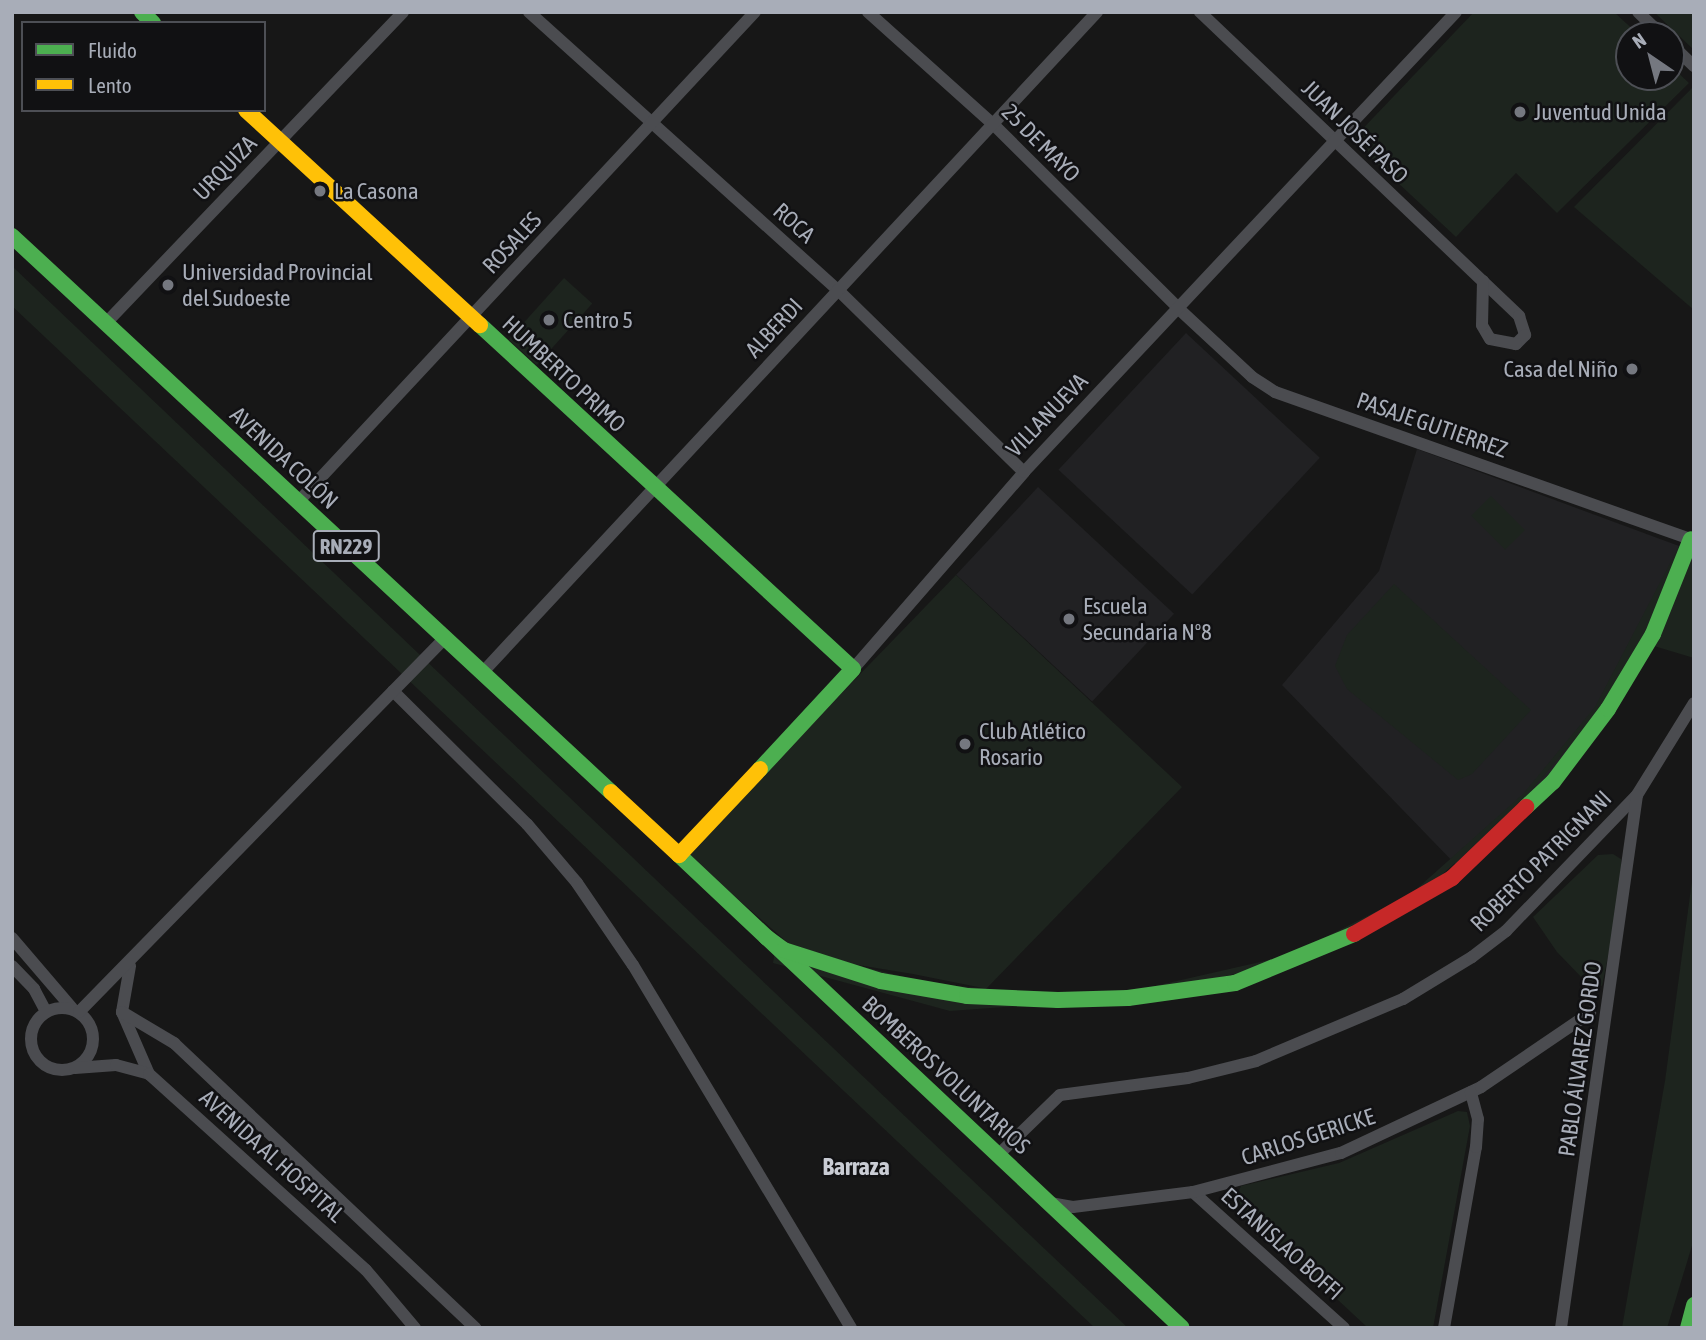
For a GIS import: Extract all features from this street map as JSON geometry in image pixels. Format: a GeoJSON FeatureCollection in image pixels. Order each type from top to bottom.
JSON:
{"type":"FeatureCollection","features":[{"type":"Feature","properties":{"kind":"main road","name":"HUMBERTO PRIMO"},"geometry":{"type":"LineString","coordinates":[[248,112],[853,669]]}},
{"type":"Feature","properties":{"kind":"main road","name":"AVENIDA COLÓN"},"geometry":{"type":"LineString","coordinates":[[12,236],[679,855]]}},
{"type":"Feature","properties":{"kind":"main road"},"geometry":{"type":"LineString","coordinates":[[766,937],[784,950],[881,981],[967,996],[1058,1000],[1128,998],[1235,983],[1335,945],[1452,878],[1553,782],[1608,709],[1653,634],[1693,539]]}},
{"type":"Feature","properties":{"kind":"main road","name":"VILLANUEVA"},"geometry":{"type":"LineString","coordinates":[[679,855],[853,669]]}},
{"type":"Feature","properties":{"kind":"main road","name":"BOMBEROS VOLUNTARIOS"},"geometry":{"type":"LineString","coordinates":[[679,855],[1182,1328]]}},
{"type":"Feature","properties":{"kind":"main road"},"geometry":{"type":"LineString","coordinates":[[1688,1328],[1694,1305]]}},
{"type":"Feature","properties":{"kind":"street","name":"URQUIZA"},"geometry":{"type":"LineString","coordinates":[[106,323],[403,12]]}},
{"type":"Feature","properties":{"kind":"street","name":"ROCA"},"geometry":{"type":"LineString","coordinates":[[529,12],[838,290],[1024,472]]}},
{"type":"Feature","properties":{"kind":"street","name":"ROSALES"},"geometry":{"type":"LineString","coordinates":[[298,502],[755,12]]}},
{"type":"Feature","properties":{"kind":"street","name":"25 DE MAYO"},"geometry":{"type":"LineString","coordinates":[[868,12],[993,124],[1180,310]]}},
{"type":"Feature","properties":{"kind":"street","name":"ALBERDI"},"geometry":{"type":"LineString","coordinates":[[482,673],[1097,12]]}},
{"type":"Feature","properties":{"kind":"street","name":"JUAN JOSÉ PASO"},"geometry":{"type":"LineString","coordinates":[[1200,12],[1483,281],[1525,325],[1525,335],[1516,345],[1490,339],[1482,325],[1483,281]]}},
{"type":"Feature","properties":{"kind":"street","name":"VILLANUEVA"},"geometry":{"type":"LineString","coordinates":[[853,669],[1024,472],[1180,310],[1456,12]]}},
{"type":"Feature","properties":{"kind":"street","name":"PASAJE GUTIERREZ"},"geometry":{"type":"LineString","coordinates":[[1180,310],[1275,392],[1693,539]]}},
{"type":"Feature","properties":{"kind":"street"},"geometry":{"type":"LineString","coordinates":[[46,1012],[75,1010],[132,960],[445,638]]}},
{"type":"Feature","properties":{"kind":"street"},"geometry":{"type":"LineString","coordinates":[[393,691],[527,824],[577,883],[632,965],[850,1328]]}},
{"type":"Feature","properties":{"kind":"street","name":"ROBERTO PATRIGNANI"},"geometry":{"type":"LineString","coordinates":[[998,1155],[1060,1095],[1188,1077],[1256,1061],[1403,999],[1506,931],[1637,795],[1694,703]]}},
{"type":"Feature","properties":{"kind":"street","name":"PABLO ÁLVAREZ GORDO"},"geometry":{"type":"LineString","coordinates":[[1561,1328],[1637,795]]}},
{"type":"Feature","properties":{"kind":"street"},"geometry":{"type":"LineString","coordinates":[[12,938],[75,1010],[90,1023],[93,1043],[90,1055],[75,1068],[55,1069],[34,1053],[32,1034],[46,1012]]}},
{"type":"Feature","properties":{"kind":"street"},"geometry":{"type":"LineString","coordinates":[[132,960],[123,984],[122,1012],[149,1074]]}},
{"type":"Feature","properties":{"kind":"street"},"geometry":{"type":"LineString","coordinates":[[12,966],[34,989],[46,1012]]}},
{"type":"Feature","properties":{"kind":"street"},"geometry":{"type":"LineString","coordinates":[[122,1012],[174,1043],[475,1328]]}},
{"type":"Feature","properties":{"kind":"street","name":"CARLOS GERICKE"},"geometry":{"type":"LineString","coordinates":[[1050,1203],[1073,1207],[1192,1192],[1341,1153],[1471,1092],[1540,1051],[1590,1013]]}},
{"type":"Feature","properties":{"kind":"street","name":"AVENIDA AL HOSPITAL"},"geometry":{"type":"LineString","coordinates":[[75,1068],[116,1065],[149,1074],[366,1269],[415,1328]]}},
{"type":"Feature","properties":{"kind":"street"},"geometry":{"type":"LineString","coordinates":[[1444,1328],[1476,1147],[1478,1119],[1471,1092]]}},
{"type":"Feature","properties":{"kind":"street","name":"ESTANISLAO BOFFI"},"geometry":{"type":"LineString","coordinates":[[1192,1192],[1344,1328]]}},
{"type":"Feature","properties":{"kind":"shaded area","name":"Juventud Unida"},"geometry":{"type":"Polygon","coordinates":[[[1474,12],[1614,12],[1624,21],[1615,21],[1615,91],[1681,91],[1557,213],[1516,173],[1456,237],[1352,140],[1474,12]]]}},
{"type":"Feature","properties":{"kind":"shaded area"},"geometry":{"type":"Polygon","coordinates":[[[1654,12],[1694,12],[1694,50],[1685,41],[1685,21],[1663,21],[1654,12]]]}},
{"type":"Feature","properties":{"kind":"shaded area"},"geometry":{"type":"Polygon","coordinates":[[[1694,86],[1694,310],[1574,207],[1694,86]]]}},
{"type":"Feature","properties":{"kind":"shaded area"},"geometry":{"type":"Polygon","coordinates":[[[12,266],[1128,1328],[1095,1328],[12,306],[12,266]]]}},
{"type":"Feature","properties":{"kind":"shaded area","name":"Centro 5"},"geometry":{"type":"Polygon","coordinates":[[[564,278],[592,303],[537,365],[508,340],[564,278]]]}},
{"type":"Feature","properties":{"kind":"shaded area"},"geometry":{"type":"Polygon","coordinates":[[[1186,333],[1320,458],[1192,595],[1058,470],[1186,333]]]}},
{"type":"Feature","properties":{"kind":"shaded area"},"geometry":{"type":"Polygon","coordinates":[[[1417,449],[1679,546],[1643,638],[1604,707],[1549,777],[1458,867],[1282,685],[1379,571],[1417,449]]]}},
{"type":"Feature","properties":{"kind":"shaded area"},"geometry":{"type":"Polygon","coordinates":[[[1038,487],[1174,614],[1092,702],[956,575],[1038,487]]]}},
{"type":"Feature","properties":{"kind":"shaded area"},"geometry":{"type":"Polygon","coordinates":[[[1491,496],[1525,530],[1505,550],[1471,516],[1491,496]]]}},
{"type":"Feature","properties":{"kind":"shaded area","name":"Club Atlético Rosario"},"geometry":{"type":"Polygon","coordinates":[[[1679,546],[1694,550],[1694,658],[1654,646],[1513,812],[1412,901],[1288,962],[1128,998],[950,1011],[773,963],[776,946],[852,964],[788,943],[686,854],[956,575],[1182,787],[986,989],[1098,999],[1290,955],[1411,894],[1523,794],[1595,707],[1679,546]],[[852,964],[933,984],[983,988],[852,964]]]}},
{"type":"Feature","properties":{"kind":"shaded area"},"geometry":{"type":"Polygon","coordinates":[[[1394,584],[1531,710],[1472,774],[1458,780],[1347,689],[1335,666],[1347,635],[1394,584]]]}},
{"type":"Feature","properties":{"kind":"shaded area"},"geometry":{"type":"Polygon","coordinates":[[[1613,854],[1621,859],[1622,886],[1602,986],[1586,982],[1557,952],[1533,917],[1598,855],[1613,854]]]}},
{"type":"Feature","properties":{"kind":"shaded area"},"geometry":{"type":"Polygon","coordinates":[[[1694,866],[1694,1239],[1667,1328],[1622,1328],[1665,1081],[1694,866]]]}},
{"type":"Feature","properties":{"kind":"shaded area"},"geometry":{"type":"Polygon","coordinates":[[[1458,1111],[1467,1112],[1470,1126],[1433,1328],[1368,1328],[1234,1203],[1241,1186],[1339,1163],[1458,1111]]]}},
{"type":"Feature","properties":{"kind":"traffic: fast"},"geometry":{"type":"LineString","coordinates":[[142,12],[151,21]]}},
{"type":"Feature","properties":{"kind":"traffic: fast"},"geometry":{"type":"LineString","coordinates":[[12,236],[611,792]]}},
{"type":"Feature","properties":{"kind":"traffic: fast"},"geometry":{"type":"LineString","coordinates":[[480,325],[853,669],[760,769]]}},
{"type":"Feature","properties":{"kind":"traffic: fast"},"geometry":{"type":"LineString","coordinates":[[1526,807],[1553,782],[1608,709],[1653,634],[1691,539]]}},
{"type":"Feature","properties":{"kind":"traffic: fast"},"geometry":{"type":"LineString","coordinates":[[679,855],[1182,1328]]}},
{"type":"Feature","properties":{"kind":"traffic: fast"},"geometry":{"type":"LineString","coordinates":[[766,937],[784,950],[881,981],[967,996],[1058,1000],[1128,998],[1235,983],[1354,934]]}},
{"type":"Feature","properties":{"kind":"traffic: fast"},"geometry":{"type":"LineString","coordinates":[[1688,1328],[1694,1305]]}},
{"type":"Feature","properties":{"kind":"traffic: slow"},"geometry":{"type":"LineString","coordinates":[[248,112],[480,325]]}},
{"type":"Feature","properties":{"kind":"traffic: slow"},"geometry":{"type":"LineString","coordinates":[[611,792],[679,855],[760,769]]}},
{"type":"Feature","properties":{"kind":"traffic: jam"},"geometry":{"type":"LineString","coordinates":[[1354,934],[1452,878],[1526,807]]}},
{"type":"Feature","properties":{"kind":"place","name":"Juventud Unida"},"geometry":{"type":"Point","coordinates":[1520,112]}},
{"type":"Feature","properties":{"kind":"place","name":"La Casona"},"geometry":{"type":"Point","coordinates":[320,191]}},
{"type":"Feature","properties":{"kind":"place","name":"Universidad Provincial del Sudoeste"},"geometry":{"type":"Point","coordinates":[168,285]}},
{"type":"Feature","properties":{"kind":"place","name":"Centro 5"},"geometry":{"type":"Point","coordinates":[549,320]}},
{"type":"Feature","properties":{"kind":"place","name":"Casa del Niño"},"geometry":{"type":"Point","coordinates":[1632,369]}},
{"type":"Feature","properties":{"kind":"place","name":"Escuela Secundaria Nº8"},"geometry":{"type":"Point","coordinates":[1069,619]}},
{"type":"Feature","properties":{"kind":"place","name":"Club Atlético Rosario"},"geometry":{"type":"Point","coordinates":[965,744]}},
{"type":"Feature","properties":{"kind":"district","name":"Barraza"},"geometry":{"type":"Point","coordinates":[856,1167]}}]}
